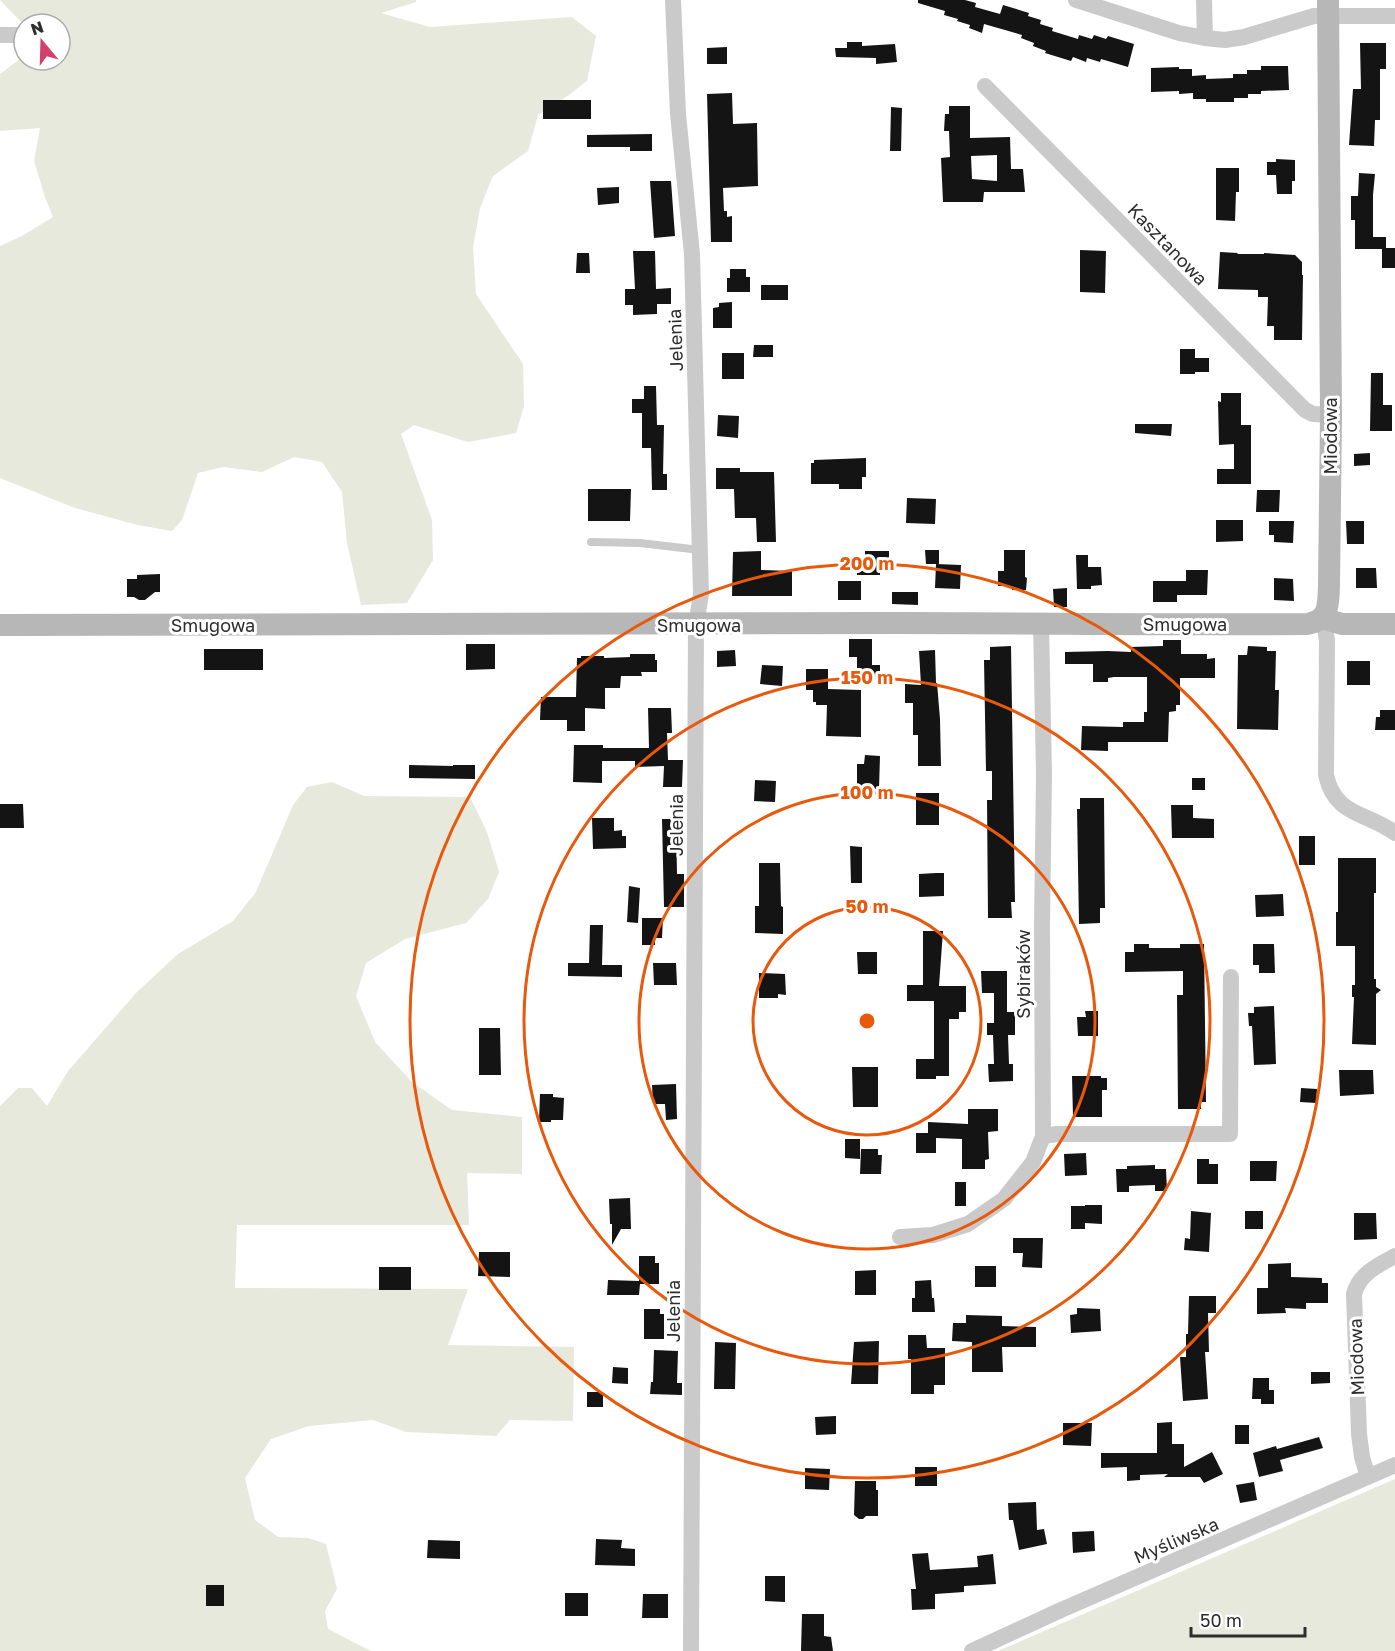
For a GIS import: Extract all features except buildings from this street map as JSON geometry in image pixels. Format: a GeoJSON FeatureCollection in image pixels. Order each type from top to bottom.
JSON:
{"type":"FeatureCollection","features":[{"type":"Feature","properties":{"kind":"street","name":"Jelenia"},"geometry":{"type":"LineString","coordinates":[[673,0],[678,114],[692,254],[701,594],[696,625],[691,1651]]}},
{"type":"Feature","properties":{"kind":"street"},"geometry":{"type":"LineString","coordinates":[[1076,0],[1179,33],[1205,38],[1234,39],[1314,16],[1328,8],[1395,16]]}},
{"type":"Feature","properties":{"kind":"street"},"geometry":{"type":"LineString","coordinates":[[1204,0],[1205,38]]}},
{"type":"Feature","properties":{"kind":"street","name":"Miodowa"},"geometry":{"type":"LineString","coordinates":[[1328,8],[1331,415],[1329,586],[1327,609],[1322,618],[1326,637],[1326,775],[1328,786],[1335,798],[1350,810],[1395,833]]}},
{"type":"Feature","properties":{"kind":"street","name":"Kasztanowa"},"geometry":{"type":"LineString","coordinates":[[986,86],[1305,410],[1313,414],[1331,415]]}},
{"type":"Feature","properties":{"kind":"street","name":"Smugowa"},"geometry":{"type":"LineString","coordinates":[[0,625],[1307,624],[1322,618],[1342,624],[1395,624]]}},
{"type":"Feature","properties":{"kind":"street","name":"Sybiraków"},"geometry":{"type":"LineString","coordinates":[[900,1237],[933,1234],[968,1224],[1004,1199],[1034,1162],[1043,1136],[1044,774],[1041,623]]}},
{"type":"Feature","properties":{"kind":"street"},"geometry":{"type":"LineString","coordinates":[[1043,1136],[1057,1134],[1230,1134],[1231,977]]}},
{"type":"Feature","properties":{"kind":"street","name":"Miodowa"},"geometry":{"type":"LineString","coordinates":[[1368,1477],[1364,1467],[1359,1434],[1354,1294],[1356,1286],[1364,1276],[1395,1256]]}},
{"type":"Feature","properties":{"kind":"street","name":"Myśliwska"},"geometry":{"type":"LineString","coordinates":[[972,1651],[1395,1465]]}},
{"type":"Feature","properties":{"kind":"lane"},"geometry":{"type":"LineString","coordinates":[[591,542],[640,543],[700,550]]}},
{"type":"Feature","properties":{"kind":"shaded area"},"geometry":{"type":"Polygon","coordinates":[[[0,0],[416,0],[416,2],[381,13],[430,27],[572,17],[596,36],[587,81],[538,115],[528,151],[493,176],[480,208],[473,248],[476,294],[523,364],[524,406],[516,433],[468,442],[414,425],[401,434],[432,520],[433,560],[407,603],[361,605],[347,543],[342,492],[322,462],[294,457],[262,472],[223,467],[198,473],[182,520],[172,531],[138,525],[75,508],[0,478],[0,246],[53,217],[34,161],[40,128],[0,131],[0,74],[12,65],[12,72],[72,72],[72,12],[12,12],[0,0]]]}},
{"type":"Feature","properties":{"kind":"shaded area"},"geometry":{"type":"Polygon","coordinates":[[[332,782],[364,796],[470,797],[487,832],[499,872],[488,899],[466,923],[405,939],[366,963],[356,996],[375,1042],[412,1082],[452,1110],[522,1117],[522,1174],[467,1173],[469,1225],[237,1225],[235,1288],[468,1289],[448,1345],[574,1347],[573,1421],[510,1420],[496,1436],[406,1432],[373,1420],[309,1426],[271,1439],[245,1478],[255,1520],[278,1537],[308,1538],[326,1544],[337,1589],[325,1611],[328,1629],[371,1651],[0,1651],[0,1106],[18,1088],[32,1088],[47,1106],[68,1071],[137,992],[178,954],[233,921],[256,892],[293,805],[307,787],[332,782]]]}},
{"type":"Feature","properties":{"kind":"shaded area"},"geometry":{"type":"Polygon","coordinates":[[[1395,1479],[1395,1651],[998,1651],[1395,1479]]]}}]}
